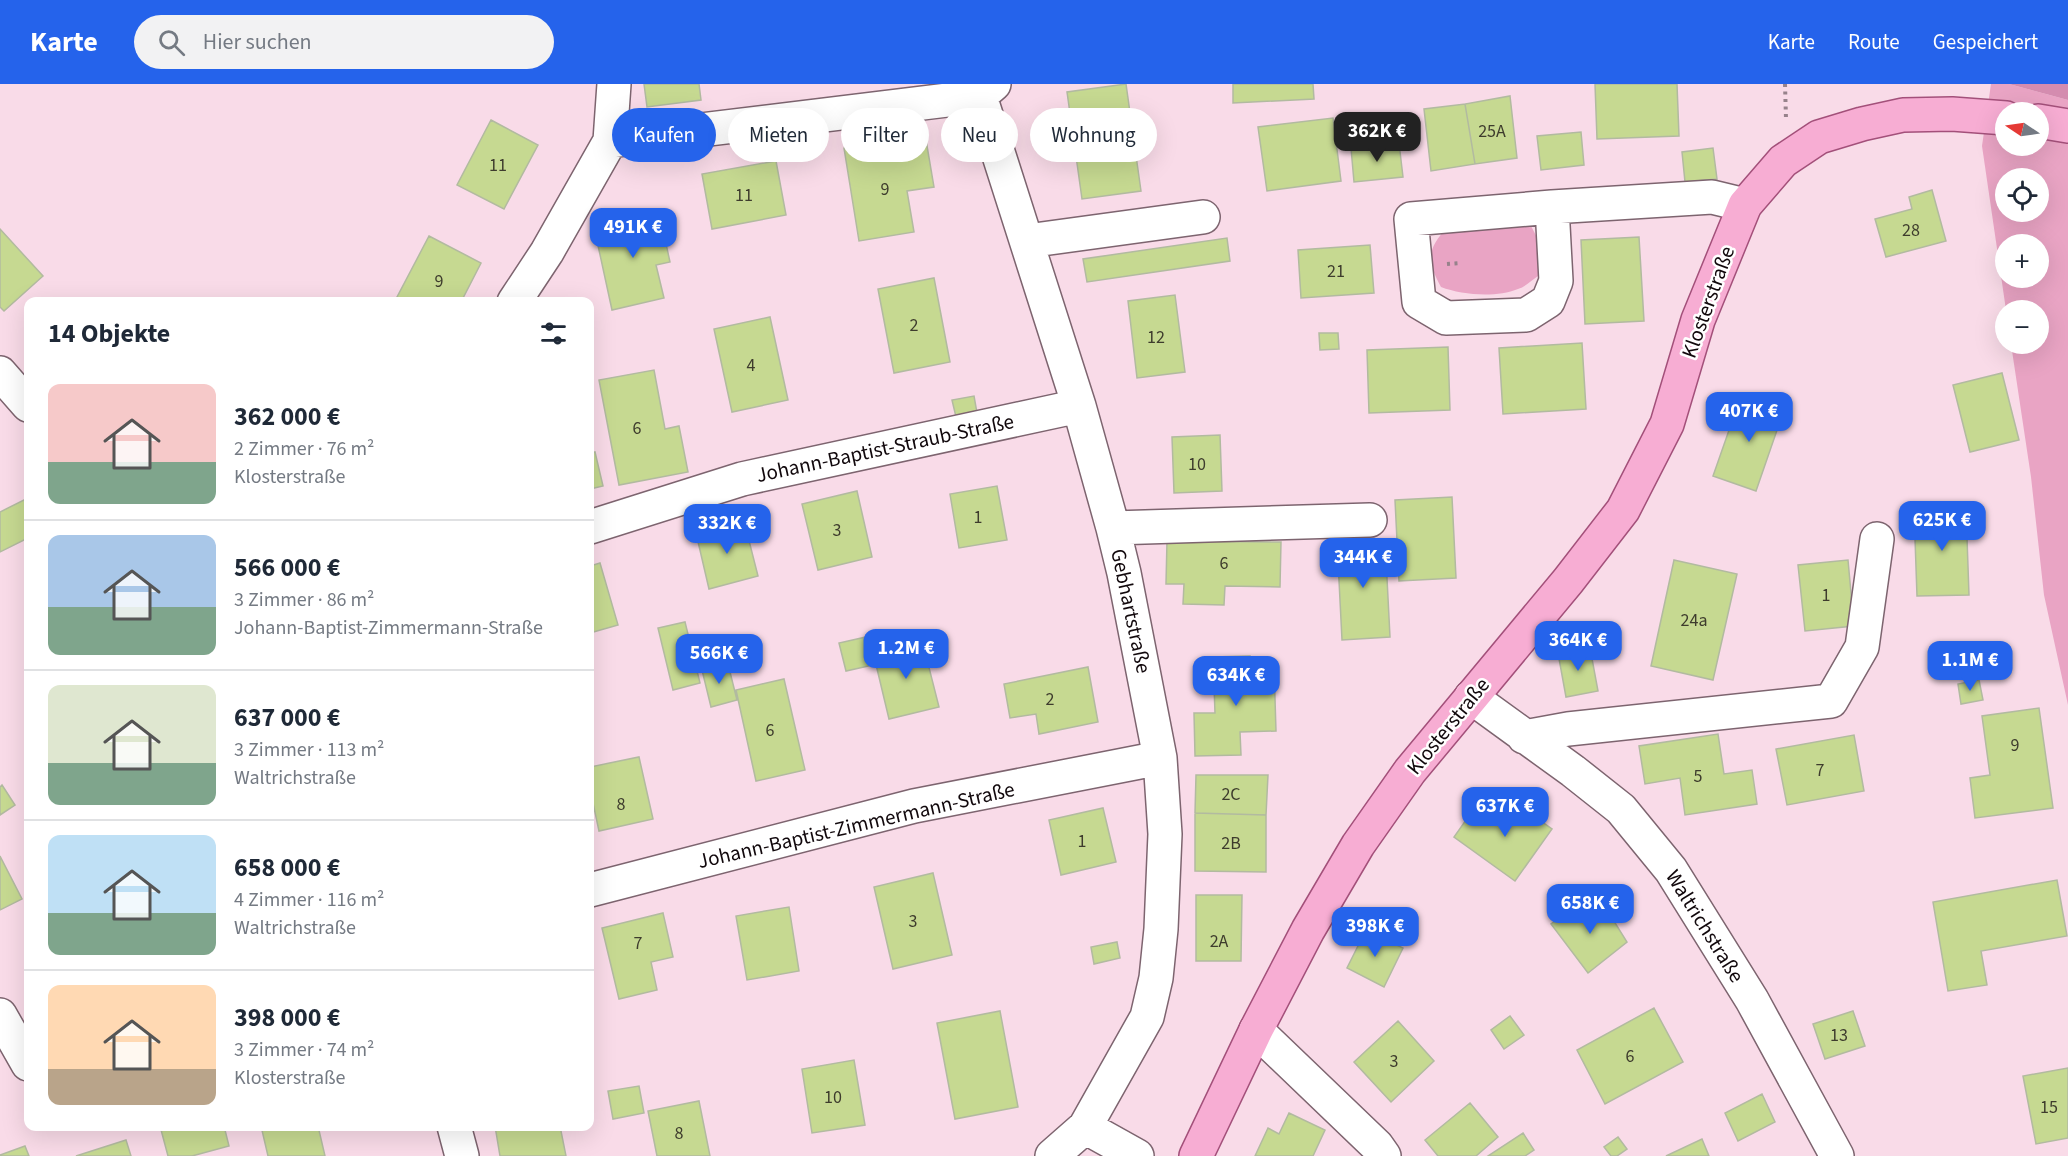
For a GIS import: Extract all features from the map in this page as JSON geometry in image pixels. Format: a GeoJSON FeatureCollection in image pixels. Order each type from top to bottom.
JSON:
{"type":"FeatureCollection","features":[{"type":"Feature","properties":{"kind":"main road","name":"Klosterstraße"},"geometry":{"type":"LineString","coordinates":[[1196,1156],[1256,1030],[1308,930],[1358,845],[1410,771],[1568,581],[1623,510],[1667,424],[1698,320],[1745,205],[1783,161],[1819,137],[1862,123],[1903,115],[1952,114],[1995,117]]}},
{"type":"Feature","properties":{"kind":"main road"},"geometry":{"type":"LineString","coordinates":[[2049,123],[2068,126]]}},
{"type":"Feature","properties":{"kind":"street"},"geometry":{"type":"LineString","coordinates":[[517,297],[547,252],[610,141],[614,84]]}},
{"type":"Feature","properties":{"kind":"street"},"geometry":{"type":"LineString","coordinates":[[610,141],[987,90]]}},
{"type":"Feature","properties":{"kind":"street","name":"Gebhartstraße"},"geometry":{"type":"LineString","coordinates":[[987,90],[1026,241],[1079,406],[1124,573],[1160,758],[1165,834],[1156,978],[1147,1017],[1085,1127],[1052,1156]]}},
{"type":"Feature","properties":{"kind":"street"},"geometry":{"type":"LineString","coordinates":[[1552,207],[1556,281],[1548,301],[1527,315],[1446,318],[1419,302],[1412,219],[1552,207],[1712,197],[1745,205]]}},
{"type":"Feature","properties":{"kind":"street"},"geometry":{"type":"LineString","coordinates":[[1026,241],[1203,217]]}},
{"type":"Feature","properties":{"kind":"street"},"geometry":{"type":"LineString","coordinates":[[0,373],[24,400]]}},
{"type":"Feature","properties":{"kind":"street","name":"Johann-Baptist-Straub-Straße"},"geometry":{"type":"LineString","coordinates":[[594,526],[742,479],[1079,406]]}},
{"type":"Feature","properties":{"kind":"street"},"geometry":{"type":"LineString","coordinates":[[1113,528],[1370,520]]}},
{"type":"Feature","properties":{"kind":"street"},"geometry":{"type":"LineString","coordinates":[[1524,737],[1568,729],[1831,701],[1862,647],[1877,539]]}},
{"type":"Feature","properties":{"kind":"street","name":"Waltrichstraße"},"geometry":{"type":"LineString","coordinates":[[1471,697],[1621,809],[1671,870],[1752,1000],[1838,1156]]}},
{"type":"Feature","properties":{"kind":"street","name":"Johann-Baptist-Zimmermann-Straße"},"geometry":{"type":"LineString","coordinates":[[594,889],[914,806],[1160,758]]}},
{"type":"Feature","properties":{"kind":"street"},"geometry":{"type":"LineString","coordinates":[[0,1015],[24,1058]]}},
{"type":"Feature","properties":{"kind":"street"},"geometry":{"type":"LineString","coordinates":[[1256,1030],[1377,1146],[1384,1156]]}},
{"type":"Feature","properties":{"kind":"street"},"geometry":{"type":"LineString","coordinates":[[1085,1127],[1137,1156]]}},
{"type":"Feature","properties":{"kind":"street"},"geometry":{"type":"LineString","coordinates":[[455,1131],[462,1156]]}},
{"type":"Feature","properties":{"kind":"shaded area"},"geometry":{"type":"Polygon","coordinates":[[[1991,84],[2009,84],[2068,100],[2068,705],[2044,595],[2031,477],[2013,354],[2049,354],[2049,300],[2005,300],[2003,288],[2049,288],[2049,234],[1995,235],[1982,146],[1991,84]]]}},
{"type":"Feature","properties":{"kind":"shaded area"},"geometry":{"type":"Polygon","coordinates":[[[2009,84],[2068,84],[2068,100],[2009,84]]]}},
{"type":"Feature","properties":{"kind":"shaded area"},"geometry":{"type":"Polygon","coordinates":[[[1516,219],[1531,226],[1543,249],[1538,276],[1521,288],[1500,294],[1469,294],[1441,287],[1433,269],[1431,255],[1436,242],[1448,226],[1516,219]]]}},
{"type":"Feature","properties":{"kind":"building"},"geometry":{"type":"Polygon","coordinates":[[[644,84],[699,84],[701,100],[647,107],[644,84]]]}},
{"type":"Feature","properties":{"kind":"building"},"geometry":{"type":"Polygon","coordinates":[[[1126,84],[1129,108],[1069,108],[1067,92],[1126,84]]]}},
{"type":"Feature","properties":{"kind":"building"},"geometry":{"type":"Polygon","coordinates":[[[1233,84],[1313,84],[1314,99],[1233,103],[1233,84]]]}},
{"type":"Feature","properties":{"kind":"building"},"geometry":{"type":"Polygon","coordinates":[[[1595,84],[1677,84],[1679,136],[1597,139],[1595,84]]]}},
{"type":"Feature","properties":{"kind":"building"},"geometry":{"type":"Polygon","coordinates":[[[1510,96],[1517,158],[1475,164],[1465,104],[1510,96]]]}},
{"type":"Feature","properties":{"kind":"building"},"geometry":{"type":"Polygon","coordinates":[[[1465,104],[1475,164],[1431,171],[1424,109],[1465,104]]]}},
{"type":"Feature","properties":{"kind":"building"},"geometry":{"type":"Polygon","coordinates":[[[1333,118],[1341,181],[1267,191],[1258,127],[1333,118]]]}},
{"type":"Feature","properties":{"kind":"building"},"geometry":{"type":"Polygon","coordinates":[[[491,120],[538,145],[504,209],[457,185],[491,120]]]}},
{"type":"Feature","properties":{"kind":"building"},"geometry":{"type":"Polygon","coordinates":[[[1581,132],[1584,165],[1541,170],[1537,136],[1581,132]]]}},
{"type":"Feature","properties":{"kind":"building"},"geometry":{"type":"Polygon","coordinates":[[[1399,143],[1403,177],[1354,182],[1351,148],[1399,143]]]}},
{"type":"Feature","properties":{"kind":"building"},"geometry":{"type":"Polygon","coordinates":[[[1713,148],[1717,179],[1685,182],[1682,152],[1713,148]]]}},
{"type":"Feature","properties":{"kind":"building"},"geometry":{"type":"Polygon","coordinates":[[[929,158],[934,187],[907,191],[914,232],[859,241],[846,162],[929,162],[929,158]]]}},
{"type":"Feature","properties":{"kind":"building"},"geometry":{"type":"Polygon","coordinates":[[[776,162],[786,215],[712,229],[702,174],[776,162]]]}},
{"type":"Feature","properties":{"kind":"building"},"geometry":{"type":"Polygon","coordinates":[[[1077,162],[1137,162],[1141,191],[1082,199],[1077,162]]]}},
{"type":"Feature","properties":{"kind":"building"},"geometry":{"type":"Polygon","coordinates":[[[1932,190],[1946,241],[1886,257],[1875,219],[1912,209],[1909,197],[1932,190]]]}},
{"type":"Feature","properties":{"kind":"building"},"geometry":{"type":"Polygon","coordinates":[[[659,212],[670,262],[656,265],[664,298],[612,310],[594,227],[659,212]]]}},
{"type":"Feature","properties":{"kind":"building"},"geometry":{"type":"Polygon","coordinates":[[[0,229],[43,276],[4,311],[0,307],[0,229]]]}},
{"type":"Feature","properties":{"kind":"building"},"geometry":{"type":"Polygon","coordinates":[[[429,236],[481,263],[464,297],[397,297],[429,236]]]}},
{"type":"Feature","properties":{"kind":"building"},"geometry":{"type":"Polygon","coordinates":[[[1639,237],[1644,321],[1585,324],[1581,240],[1639,237]]]}},
{"type":"Feature","properties":{"kind":"building"},"geometry":{"type":"Polygon","coordinates":[[[1227,238],[1230,261],[1087,282],[1083,259],[1227,238]]]}},
{"type":"Feature","properties":{"kind":"building"},"geometry":{"type":"Polygon","coordinates":[[[1370,245],[1374,293],[1301,298],[1298,250],[1370,245]]]}},
{"type":"Feature","properties":{"kind":"building"},"geometry":{"type":"Polygon","coordinates":[[[934,278],[950,362],[894,373],[878,289],[934,278]]]}},
{"type":"Feature","properties":{"kind":"building"},"geometry":{"type":"Polygon","coordinates":[[[1175,295],[1185,372],[1137,378],[1128,301],[1175,295]]]}},
{"type":"Feature","properties":{"kind":"building"},"geometry":{"type":"Polygon","coordinates":[[[770,317],[788,400],[732,412],[714,329],[770,317]]]}},
{"type":"Feature","properties":{"kind":"building"},"geometry":{"type":"Polygon","coordinates":[[[1319,333],[1338,333],[1339,349],[1320,350],[1319,333]]]}},
{"type":"Feature","properties":{"kind":"building"},"geometry":{"type":"Polygon","coordinates":[[[1582,343],[1586,409],[1503,414],[1499,348],[1582,343]]]}},
{"type":"Feature","properties":{"kind":"building"},"geometry":{"type":"Polygon","coordinates":[[[1448,347],[1450,410],[1369,413],[1367,350],[1448,347]]]}},
{"type":"Feature","properties":{"kind":"building"},"geometry":{"type":"Polygon","coordinates":[[[654,370],[665,429],[679,426],[688,472],[619,485],[599,380],[654,370]]]}},
{"type":"Feature","properties":{"kind":"building"},"geometry":{"type":"Polygon","coordinates":[[[2002,373],[2019,440],[1970,452],[1953,385],[2002,373]]]}},
{"type":"Feature","properties":{"kind":"building"},"geometry":{"type":"Polygon","coordinates":[[[974,396],[977,413],[956,417],[952,400],[974,396]]]}},
{"type":"Feature","properties":{"kind":"building"},"geometry":{"type":"Polygon","coordinates":[[[1741,396],[1784,410],[1756,491],[1713,476],[1741,396]]]}},
{"type":"Feature","properties":{"kind":"building"},"geometry":{"type":"Polygon","coordinates":[[[1220,435],[1222,491],[1174,493],[1172,437],[1220,435]]]}},
{"type":"Feature","properties":{"kind":"building"},"geometry":{"type":"Polygon","coordinates":[[[594,452],[603,486],[594,488],[594,452]]]}},
{"type":"Feature","properties":{"kind":"building"},"geometry":{"type":"Polygon","coordinates":[[[997,486],[1007,540],[959,548],[950,494],[997,486]]]}},
{"type":"Feature","properties":{"kind":"building"},"geometry":{"type":"Polygon","coordinates":[[[857,491],[872,557],[818,570],[802,504],[857,491]]]}},
{"type":"Feature","properties":{"kind":"building"},"geometry":{"type":"Polygon","coordinates":[[[1452,497],[1456,578],[1399,581],[1395,500],[1452,497]]]}},
{"type":"Feature","properties":{"kind":"building"},"geometry":{"type":"Polygon","coordinates":[[[24,500],[24,540],[0,552],[0,512],[24,500]]]}},
{"type":"Feature","properties":{"kind":"building"},"geometry":{"type":"Polygon","coordinates":[[[1966,509],[1969,595],[1917,596],[1914,510],[1966,509]]]}},
{"type":"Feature","properties":{"kind":"building"},"geometry":{"type":"Polygon","coordinates":[[[744,521],[758,576],[709,589],[696,533],[744,521]]]}},
{"type":"Feature","properties":{"kind":"building"},"geometry":{"type":"Polygon","coordinates":[[[1385,539],[1390,637],[1342,640],[1337,541],[1385,539]]]}},
{"type":"Feature","properties":{"kind":"building"},"geometry":{"type":"Polygon","coordinates":[[[1167,541],[1281,542],[1280,587],[1225,586],[1224,605],[1183,604],[1184,584],[1166,584],[1167,541]]]}},
{"type":"Feature","properties":{"kind":"building"},"geometry":{"type":"Polygon","coordinates":[[[1674,560],[1737,574],[1713,680],[1651,666],[1674,560]]]}},
{"type":"Feature","properties":{"kind":"building"},"geometry":{"type":"Polygon","coordinates":[[[1848,560],[1854,626],[1805,631],[1798,565],[1848,560]]]}},
{"type":"Feature","properties":{"kind":"building"},"geometry":{"type":"Polygon","coordinates":[[[600,563],[618,625],[594,632],[594,565],[600,563]]]}},
{"type":"Feature","properties":{"kind":"building"},"geometry":{"type":"Polygon","coordinates":[[[685,622],[700,683],[673,690],[658,628],[685,622]]]}},
{"type":"Feature","properties":{"kind":"building"},"geometry":{"type":"Polygon","coordinates":[[[866,637],[873,665],[846,671],[839,643],[866,637]]]}},
{"type":"Feature","properties":{"kind":"building"},"geometry":{"type":"Polygon","coordinates":[[[922,640],[939,707],[889,719],[873,652],[922,640]]]}},
{"type":"Feature","properties":{"kind":"building"},"geometry":{"type":"Polygon","coordinates":[[[1590,648],[1598,691],[1566,697],[1558,653],[1590,648]]]}},
{"type":"Feature","properties":{"kind":"building"},"geometry":{"type":"Polygon","coordinates":[[[1250,656],[1250,666],[1274,666],[1276,731],[1240,732],[1241,755],[1195,756],[1194,713],[1215,713],[1213,657],[1250,656]]]}},
{"type":"Feature","properties":{"kind":"building"},"geometry":{"type":"Polygon","coordinates":[[[728,664],[737,700],[711,707],[702,670],[728,664]]]}},
{"type":"Feature","properties":{"kind":"building"},"geometry":{"type":"Polygon","coordinates":[[[1088,667],[1098,722],[1039,734],[1036,714],[1010,718],[1004,684],[1088,667]]]}},
{"type":"Feature","properties":{"kind":"building"},"geometry":{"type":"Polygon","coordinates":[[[784,679],[805,770],[756,781],[736,690],[784,679]]]}},
{"type":"Feature","properties":{"kind":"building"},"geometry":{"type":"Polygon","coordinates":[[[1979,680],[1983,700],[1961,704],[1958,684],[1979,680]]]}},
{"type":"Feature","properties":{"kind":"building"},"geometry":{"type":"Polygon","coordinates":[[[2039,708],[2053,808],[1975,818],[1970,778],[1990,775],[1982,716],[2039,708]]]}},
{"type":"Feature","properties":{"kind":"building"},"geometry":{"type":"Polygon","coordinates":[[[1718,734],[1724,774],[1752,770],[1757,804],[1685,815],[1680,778],[1645,784],[1639,746],[1718,734]]]}},
{"type":"Feature","properties":{"kind":"building"},"geometry":{"type":"Polygon","coordinates":[[[1854,735],[1864,791],[1787,805],[1776,749],[1854,735]]]}},
{"type":"Feature","properties":{"kind":"building"},"geometry":{"type":"Polygon","coordinates":[[[639,757],[653,819],[599,831],[594,808],[594,766],[639,757]]]}},
{"type":"Feature","properties":{"kind":"building"},"geometry":{"type":"Polygon","coordinates":[[[1196,775],[1268,775],[1266,815],[1195,813],[1196,775]]]}},
{"type":"Feature","properties":{"kind":"building"},"geometry":{"type":"Polygon","coordinates":[[[2,785],[15,805],[0,815],[0,787],[2,785]]]}},
{"type":"Feature","properties":{"kind":"building"},"geometry":{"type":"Polygon","coordinates":[[[1508,798],[1552,829],[1515,881],[1454,837],[1473,810],[1490,822],[1508,798]]]}},
{"type":"Feature","properties":{"kind":"building"},"geometry":{"type":"Polygon","coordinates":[[[1103,808],[1116,862],[1061,875],[1049,820],[1103,808]]]}},
{"type":"Feature","properties":{"kind":"building"},"geometry":{"type":"Polygon","coordinates":[[[1195,813],[1266,815],[1266,872],[1195,871],[1195,813]]]}},
{"type":"Feature","properties":{"kind":"building"},"geometry":{"type":"Polygon","coordinates":[[[0,856],[22,899],[0,910],[0,856]]]}},
{"type":"Feature","properties":{"kind":"building"},"geometry":{"type":"Polygon","coordinates":[[[933,873],[952,955],[893,969],[874,887],[933,873]]]}},
{"type":"Feature","properties":{"kind":"building"},"geometry":{"type":"Polygon","coordinates":[[[2057,880],[2067,936],[1981,951],[1987,985],[1948,991],[1933,902],[2057,880]]]}},
{"type":"Feature","properties":{"kind":"building"},"geometry":{"type":"Polygon","coordinates":[[[1196,895],[1242,895],[1241,961],[1196,961],[1196,895]]]}},
{"type":"Feature","properties":{"kind":"building"},"geometry":{"type":"Polygon","coordinates":[[[1581,903],[1607,910],[1627,942],[1588,973],[1551,924],[1581,903]]]}},
{"type":"Feature","properties":{"kind":"building"},"geometry":{"type":"Polygon","coordinates":[[[789,907],[799,971],[747,980],[736,916],[789,907]]]}},
{"type":"Feature","properties":{"kind":"building"},"geometry":{"type":"Polygon","coordinates":[[[663,913],[673,957],[651,962],[657,990],[619,999],[602,928],[663,913]]]}},
{"type":"Feature","properties":{"kind":"building"},"geometry":{"type":"Polygon","coordinates":[[[1366,930],[1403,948],[1384,987],[1347,968],[1366,930]]]}},
{"type":"Feature","properties":{"kind":"building"},"geometry":{"type":"Polygon","coordinates":[[[1117,942],[1120,958],[1094,964],[1091,947],[1117,942]]]}},
{"type":"Feature","properties":{"kind":"building"},"geometry":{"type":"Polygon","coordinates":[[[1654,1008],[1683,1062],[1605,1104],[1577,1050],[1654,1008]]]}},
{"type":"Feature","properties":{"kind":"building"},"geometry":{"type":"Polygon","coordinates":[[[1000,1011],[1018,1107],[955,1119],[937,1023],[1000,1011]]]}},
{"type":"Feature","properties":{"kind":"building"},"geometry":{"type":"Polygon","coordinates":[[[1853,1011],[1865,1046],[1825,1059],[1813,1024],[1853,1011]]]}},
{"type":"Feature","properties":{"kind":"building"},"geometry":{"type":"Polygon","coordinates":[[[1510,1016],[1524,1035],[1504,1049],[1491,1030],[1510,1016]]]}},
{"type":"Feature","properties":{"kind":"building"},"geometry":{"type":"Polygon","coordinates":[[[1398,1021],[1434,1061],[1391,1102],[1354,1062],[1398,1021]]]}},
{"type":"Feature","properties":{"kind":"building"},"geometry":{"type":"Polygon","coordinates":[[[854,1060],[865,1125],[812,1133],[802,1069],[854,1060]]]}},
{"type":"Feature","properties":{"kind":"building"},"geometry":{"type":"Polygon","coordinates":[[[2068,1068],[2068,1138],[2036,1144],[2023,1076],[2068,1068]]]}},
{"type":"Feature","properties":{"kind":"building"},"geometry":{"type":"Polygon","coordinates":[[[639,1086],[644,1113],[613,1119],[608,1091],[639,1086]]]}},
{"type":"Feature","properties":{"kind":"building"},"geometry":{"type":"Polygon","coordinates":[[[1762,1094],[1775,1122],[1738,1141],[1725,1113],[1762,1094]]]}},
{"type":"Feature","properties":{"kind":"building"},"geometry":{"type":"Polygon","coordinates":[[[699,1101],[710,1156],[657,1156],[648,1111],[699,1101]]]}},
{"type":"Feature","properties":{"kind":"building"},"geometry":{"type":"Polygon","coordinates":[[[1470,1103],[1498,1137],[1476,1156],[1438,1156],[1425,1140],[1470,1103]]]}},
{"type":"Feature","properties":{"kind":"building"},"geometry":{"type":"Polygon","coordinates":[[[1289,1113],[1325,1130],[1313,1156],[1255,1156],[1268,1128],[1279,1134],[1289,1113]]]}},
{"type":"Feature","properties":{"kind":"building"},"geometry":{"type":"Polygon","coordinates":[[[161,1131],[225,1131],[229,1146],[192,1156],[168,1156],[161,1131]]]}},
{"type":"Feature","properties":{"kind":"building"},"geometry":{"type":"Polygon","coordinates":[[[262,1131],[319,1131],[325,1156],[268,1156],[262,1131]]]}},
{"type":"Feature","properties":{"kind":"building"},"geometry":{"type":"Polygon","coordinates":[[[496,1131],[561,1131],[566,1156],[500,1156],[496,1131]]]}},
{"type":"Feature","properties":{"kind":"building"},"geometry":{"type":"Polygon","coordinates":[[[1523,1133],[1534,1150],[1525,1156],[1488,1156],[1523,1133]]]}},
{"type":"Feature","properties":{"kind":"building"},"geometry":{"type":"Polygon","coordinates":[[[1618,1137],[1627,1149],[1617,1156],[1611,1156],[1604,1147],[1618,1137]]]}},
{"type":"Feature","properties":{"kind":"building"},"geometry":{"type":"Polygon","coordinates":[[[1702,1139],[1709,1156],[1666,1156],[1702,1139]]]}},
{"type":"Feature","properties":{"kind":"building"},"geometry":{"type":"Polygon","coordinates":[[[126,1140],[131,1156],[76,1156],[126,1140]]]}},
{"type":"Feature","properties":{"kind":"building"},"geometry":{"type":"Polygon","coordinates":[[[25,1146],[29,1156],[0,1156],[0,1155],[25,1146]]]}}]}
